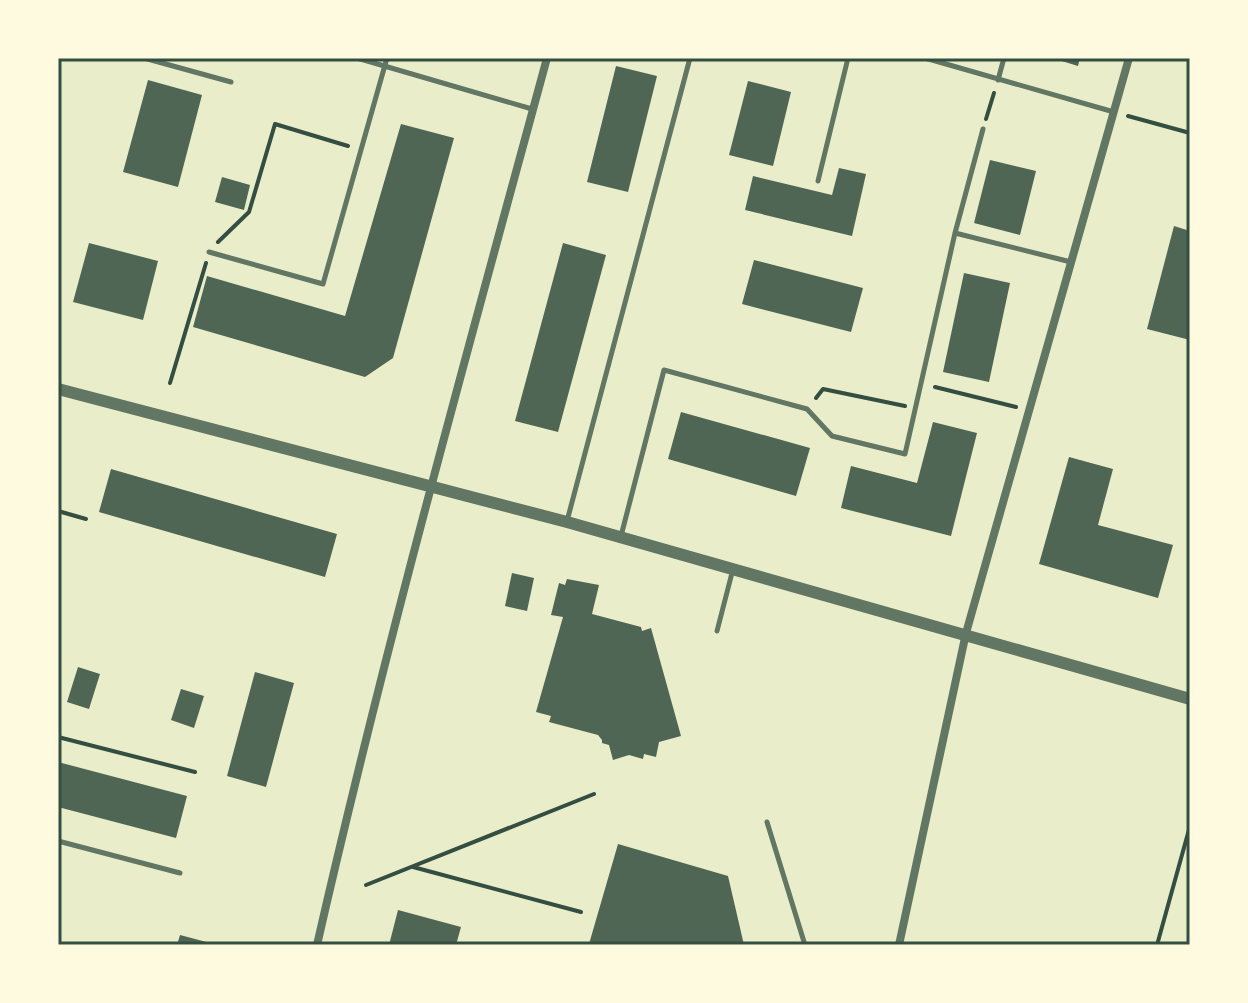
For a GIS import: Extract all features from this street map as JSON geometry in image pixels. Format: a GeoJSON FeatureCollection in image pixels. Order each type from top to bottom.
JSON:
{"type":"FeatureCollection","features":[{"type":"Feature","properties":{"kind":"street"},"geometry":{"type":"LineString","coordinates":[[317,945],[431,487],[547,58]]}},
{"type":"Feature","properties":{"kind":"street"},"geometry":{"type":"LineString","coordinates":[[899,945],[966,633],[1129,58]]}},
{"type":"Feature","properties":{"kind":"street"},"geometry":{"type":"LineString","coordinates":[[58,389],[567,522],[1190,699]]}},
{"type":"Feature","properties":{"kind":"lane"},"geometry":{"type":"LineString","coordinates":[[144,58],[231,82]]}},
{"type":"Feature","properties":{"kind":"lane"},"geometry":{"type":"LineString","coordinates":[[357,58],[533,109]]}},
{"type":"Feature","properties":{"kind":"lane"},"geometry":{"type":"LineString","coordinates":[[209,252],[323,284],[387,58]]}},
{"type":"Feature","properties":{"kind":"lane"},"geometry":{"type":"LineString","coordinates":[[567,522],[690,58]]}},
{"type":"Feature","properties":{"kind":"lane"},"geometry":{"type":"LineString","coordinates":[[818,181],[848,58]]}},
{"type":"Feature","properties":{"kind":"lane"},"geometry":{"type":"LineString","coordinates":[[925,58],[1114,112]]}},
{"type":"Feature","properties":{"kind":"lane"},"geometry":{"type":"LineString","coordinates":[[998,80],[1004,58]]}},
{"type":"Feature","properties":{"kind":"lane"},"geometry":{"type":"LineString","coordinates":[[621,537],[664,370],[807,409],[832,436],[905,454],[955,233],[983,129]]}},
{"type":"Feature","properties":{"kind":"lane"},"geometry":{"type":"LineString","coordinates":[[955,233],[1071,262]]}},
{"type":"Feature","properties":{"kind":"lane"},"geometry":{"type":"LineString","coordinates":[[717,631],[733,568]]}},
{"type":"Feature","properties":{"kind":"lane"},"geometry":{"type":"LineString","coordinates":[[767,822],[805,945]]}},
{"type":"Feature","properties":{"kind":"lane"},"geometry":{"type":"LineString","coordinates":[[58,841],[180,873]]}},
{"type":"Feature","properties":{"kind":"path"},"geometry":{"type":"LineString","coordinates":[[983,129],[998,80]]}},
{"type":"Feature","properties":{"kind":"path"},"geometry":{"type":"LineString","coordinates":[[1114,112],[1190,133]]}},
{"type":"Feature","properties":{"kind":"path"},"geometry":{"type":"LineString","coordinates":[[170,383],[209,252],[249,212],[275,124],[361,150]]}},
{"type":"Feature","properties":{"kind":"path"},"geometry":{"type":"LineString","coordinates":[[922,383],[1029,410]]}},
{"type":"Feature","properties":{"kind":"path"},"geometry":{"type":"LineString","coordinates":[[807,409],[823,389],[916,409]]}},
{"type":"Feature","properties":{"kind":"path"},"geometry":{"type":"LineString","coordinates":[[58,511],[86,519]]}},
{"type":"Feature","properties":{"kind":"path"},"geometry":{"type":"LineString","coordinates":[[58,737],[195,772]]}},
{"type":"Feature","properties":{"kind":"path"},"geometry":{"type":"LineString","coordinates":[[366,885],[594,794]]}},
{"type":"Feature","properties":{"kind":"path"},"geometry":{"type":"LineString","coordinates":[[1157,945],[1190,826]]}},
{"type":"Feature","properties":{"kind":"path"},"geometry":{"type":"LineString","coordinates":[[412,867],[581,912]]}},
{"type":"Feature","properties":{"kind":"building"},"geometry":{"type":"Polygon","coordinates":[[[1052,58],[1080,58],[1078,66],[1052,58]]]}},
{"type":"Feature","properties":{"kind":"building"},"geometry":{"type":"Polygon","coordinates":[[[616,66],[657,76],[628,192],[587,182],[616,66]]]}},
{"type":"Feature","properties":{"kind":"building"},"geometry":{"type":"Polygon","coordinates":[[[148,80],[202,95],[178,187],[123,172],[148,80]]]}},
{"type":"Feature","properties":{"kind":"building"},"geometry":{"type":"Polygon","coordinates":[[[748,81],[791,92],[773,166],[729,155],[748,81]]]}},
{"type":"Feature","properties":{"kind":"building"},"geometry":{"type":"Polygon","coordinates":[[[401,124],[454,138],[393,358],[365,377],[193,327],[207,276],[345,316],[401,124]]]}},
{"type":"Feature","properties":{"kind":"building"},"geometry":{"type":"Polygon","coordinates":[[[990,160],[1036,171],[1020,235],[974,223],[990,160]]]}},
{"type":"Feature","properties":{"kind":"building"},"geometry":{"type":"Polygon","coordinates":[[[839,168],[866,174],[852,236],[745,210],[753,176],[832,195],[839,168]]]}},
{"type":"Feature","properties":{"kind":"building"},"geometry":{"type":"Polygon","coordinates":[[[222,177],[250,185],[244,210],[215,202],[222,177]]]}},
{"type":"Feature","properties":{"kind":"building"},"geometry":{"type":"Polygon","coordinates":[[[1174,226],[1190,231],[1190,340],[1147,329],[1174,226]]]}},
{"type":"Feature","properties":{"kind":"building"},"geometry":{"type":"Polygon","coordinates":[[[89,243],[158,261],[143,320],[73,302],[89,243]]]}},
{"type":"Feature","properties":{"kind":"building"},"geometry":{"type":"Polygon","coordinates":[[[563,243],[606,255],[558,432],[515,421],[563,243]]]}},
{"type":"Feature","properties":{"kind":"building"},"geometry":{"type":"Polygon","coordinates":[[[754,260],[863,288],[851,332],[742,304],[754,260]]]}},
{"type":"Feature","properties":{"kind":"building"},"geometry":{"type":"Polygon","coordinates":[[[964,273],[1010,283],[989,382],[943,372],[964,273]]]}},
{"type":"Feature","properties":{"kind":"building"},"geometry":{"type":"Polygon","coordinates":[[[681,412],[810,448],[796,496],[668,459],[681,412]]]}},
{"type":"Feature","properties":{"kind":"building"},"geometry":{"type":"Polygon","coordinates":[[[933,422],[977,433],[951,536],[841,508],[851,466],[917,483],[933,422]]]}},
{"type":"Feature","properties":{"kind":"building"},"geometry":{"type":"Polygon","coordinates":[[[1069,457],[1113,469],[1098,525],[1173,545],[1158,598],[1039,564],[1069,457]]]}},
{"type":"Feature","properties":{"kind":"building"},"geometry":{"type":"Polygon","coordinates":[[[111,469],[337,534],[325,577],[99,512],[111,469]]]}},
{"type":"Feature","properties":{"kind":"building"},"geometry":{"type":"Polygon","coordinates":[[[512,573],[534,578],[527,611],[505,606],[512,573]]]}},
{"type":"Feature","properties":{"kind":"building"},"geometry":{"type":"Polygon","coordinates":[[[567,579],[599,585],[592,614],[641,627],[642,631],[651,628],[681,736],[659,742],[656,757],[644,754],[643,759],[629,755],[613,760],[609,745],[602,743],[598,735],[549,722],[551,716],[536,712],[563,617],[551,615],[559,583],[565,585],[567,579]]]}},
{"type":"Feature","properties":{"kind":"building"},"geometry":{"type":"Polygon","coordinates":[[[78,667],[100,674],[89,709],[67,702],[78,667]]]}},
{"type":"Feature","properties":{"kind":"building"},"geometry":{"type":"Polygon","coordinates":[[[255,672],[294,683],[266,787],[227,776],[255,672]]]}},
{"type":"Feature","properties":{"kind":"building"},"geometry":{"type":"Polygon","coordinates":[[[181,689],[204,696],[194,728],[171,720],[181,689]]]}},
{"type":"Feature","properties":{"kind":"building"},"geometry":{"type":"Polygon","coordinates":[[[58,762],[187,796],[176,838],[58,807],[58,762]]]}},
{"type":"Feature","properties":{"kind":"building"},"geometry":{"type":"Polygon","coordinates":[[[618,844],[728,876],[744,945],[589,944],[618,844]]]}},
{"type":"Feature","properties":{"kind":"building"},"geometry":{"type":"Polygon","coordinates":[[[398,910],[461,927],[456,945],[389,945],[398,910]]]}},
{"type":"Feature","properties":{"kind":"building"},"geometry":{"type":"Polygon","coordinates":[[[180,935],[214,944],[214,945],[177,945],[180,935]]]}}]}
